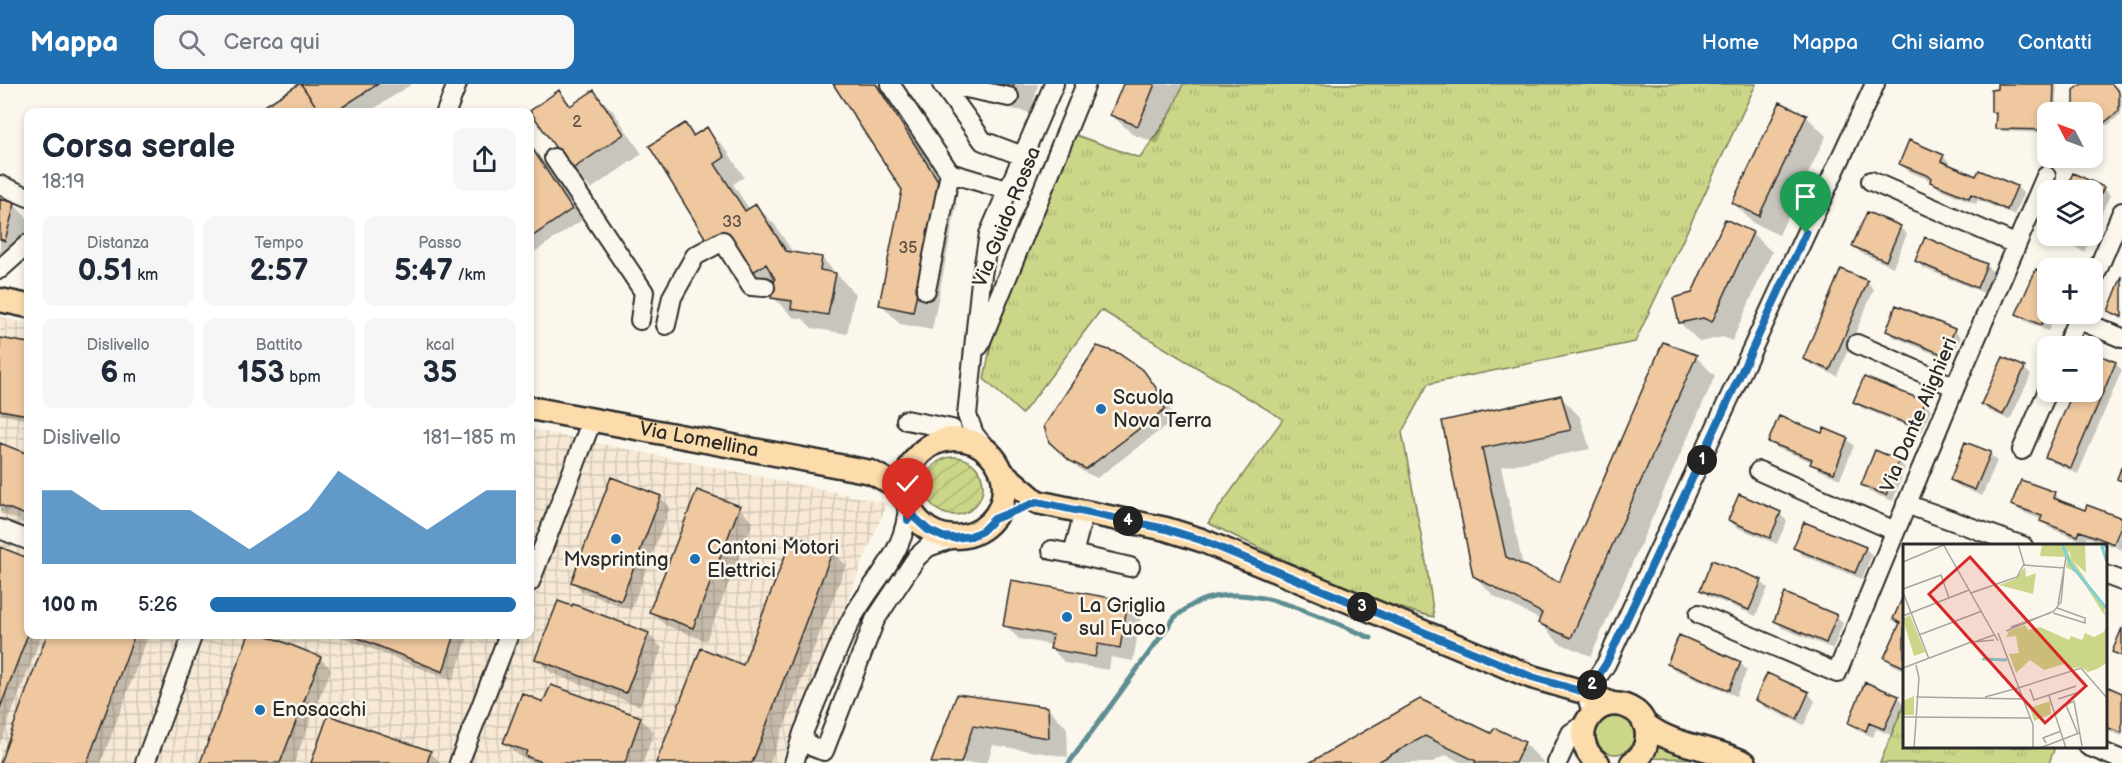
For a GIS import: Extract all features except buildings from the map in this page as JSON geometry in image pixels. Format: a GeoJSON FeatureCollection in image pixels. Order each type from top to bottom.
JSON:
{"type":"FeatureCollection","features":[{"type":"Feature","properties":{"kind":"main road"},"geometry":{"type":"LineString","coordinates":[[0,300],[24,305]]}},
{"type":"Feature","properties":{"kind":"main road","name":"Via Lomellina"},"geometry":{"type":"LineString","coordinates":[[534,409],[871,472],[886,471],[919,455]]}},
{"type":"Feature","properties":{"kind":"main road"},"geometry":{"type":"LineString","coordinates":[[1003,473],[1002,500],[994,519],[982,531],[971,536],[943,537],[928,530],[915,518],[908,502],[906,488],[908,475],[919,455],[948,435],[971,441],[986,449],[998,462],[1003,473],[1037,502],[1166,529],[1201,540],[1532,677],[1626,706],[1637,713],[1645,724],[1671,741],[1712,751],[1745,763]]}},
{"type":"Feature","properties":{"kind":"main road","name":"Via Lomellina"},"geometry":{"type":"LineString","coordinates":[[871,472],[893,484],[908,502]]}},
{"type":"Feature","properties":{"kind":"main road"},"geometry":{"type":"LineString","coordinates":[[994,519],[1037,502]]}},
{"type":"Feature","properties":{"kind":"main road"},"geometry":{"type":"LineString","coordinates":[[1532,677],[1562,695],[1587,720]]}},
{"type":"Feature","properties":{"kind":"main road"},"geometry":{"type":"LineString","coordinates":[[1598,763],[1584,746],[1582,734],[1587,720],[1600,708],[1614,704]]}},
{"type":"Feature","properties":{"kind":"main road"},"geometry":{"type":"LineString","coordinates":[[1632,763],[1643,753],[1647,744],[1645,724]]}},
{"type":"Feature","properties":{"kind":"street"},"geometry":{"type":"LineString","coordinates":[[448,108],[457,84]]}},
{"type":"Feature","properties":{"kind":"street"},"geometry":{"type":"LineString","coordinates":[[890,84],[950,172],[1007,190]]}},
{"type":"Feature","properties":{"kind":"street","name":"Via Guido Rossa"},"geometry":{"type":"LineString","coordinates":[[986,449],[970,427],[967,415],[981,281],[989,234],[1054,84]]}},
{"type":"Feature","properties":{"kind":"street","name":"Via Guido Rossa"},"geometry":{"type":"LineString","coordinates":[[971,367],[1086,84]]}},
{"type":"Feature","properties":{"kind":"street"},"geometry":{"type":"LineString","coordinates":[[1557,763],[1572,731],[1587,720],[1587,693],[1606,664],[1875,84]]}},
{"type":"Feature","properties":{"kind":"street"},"geometry":{"type":"LineString","coordinates":[[1009,97],[961,87],[946,90],[982,141],[1023,156]]}},
{"type":"Feature","properties":{"kind":"street"},"geometry":{"type":"LineString","coordinates":[[554,158],[644,292],[640,321]]}},
{"type":"Feature","properties":{"kind":"street"},"geometry":{"type":"LineString","coordinates":[[926,291],[950,172]]}},
{"type":"Feature","properties":{"kind":"street","name":"Via Dante Alighieri"},"geometry":{"type":"LineString","coordinates":[[1699,614],[1837,674],[2015,244],[2046,176]]}},
{"type":"Feature","properties":{"kind":"street"},"geometry":{"type":"LineString","coordinates":[[1871,181],[2015,244]]}},
{"type":"Feature","properties":{"kind":"street"},"geometry":{"type":"LineString","coordinates":[[0,184],[24,195]]}},
{"type":"Feature","properties":{"kind":"street"},"geometry":{"type":"LineString","coordinates":[[2103,258],[2122,212]]}},
{"type":"Feature","properties":{"kind":"street"},"geometry":{"type":"LineString","coordinates":[[666,325],[672,297],[695,256],[723,241],[751,286],[765,287]]}},
{"type":"Feature","properties":{"kind":"street"},"geometry":{"type":"LineString","coordinates":[[0,269],[24,248]]}},
{"type":"Feature","properties":{"kind":"street"},"geometry":{"type":"LineString","coordinates":[[2095,324],[2122,338]]}},
{"type":"Feature","properties":{"kind":"street"},"geometry":{"type":"LineString","coordinates":[[1857,344],[1955,387]]}},
{"type":"Feature","properties":{"kind":"street","name":"Via Guido Rossa"},"geometry":{"type":"LineString","coordinates":[[948,435],[962,416],[968,401]]}},
{"type":"Feature","properties":{"kind":"street"},"geometry":{"type":"LineString","coordinates":[[2022,450],[2043,402]]}},
{"type":"Feature","properties":{"kind":"street"},"geometry":{"type":"LineString","coordinates":[[534,572],[592,420]]}},
{"type":"Feature","properties":{"kind":"street"},"geometry":{"type":"LineString","coordinates":[[906,420],[948,435]]}},
{"type":"Feature","properties":{"kind":"street"},"geometry":{"type":"LineString","coordinates":[[1759,471],[1895,531]]}},
{"type":"Feature","properties":{"kind":"street"},"geometry":{"type":"LineString","coordinates":[[794,763],[803,733],[848,626],[903,538],[908,520],[908,502]]}},
{"type":"Feature","properties":{"kind":"street"},"geometry":{"type":"LineString","coordinates":[[1906,504],[2017,544]]}},
{"type":"Feature","properties":{"kind":"street"},"geometry":{"type":"LineString","coordinates":[[1073,554],[1084,512]]}},
{"type":"Feature","properties":{"kind":"street"},"geometry":{"type":"LineString","coordinates":[[0,530],[24,539]]}},
{"type":"Feature","properties":{"kind":"street"},"geometry":{"type":"LineString","coordinates":[[803,733],[805,741],[822,757],[875,620],[917,557],[928,547],[954,538]]}},
{"type":"Feature","properties":{"kind":"street"},"geometry":{"type":"LineString","coordinates":[[1052,549],[1130,567]]}},
{"type":"Feature","properties":{"kind":"street"},"geometry":{"type":"LineString","coordinates":[[2107,575],[2122,581]]}},
{"type":"Feature","properties":{"kind":"street"},"geometry":{"type":"LineString","coordinates":[[145,763],[191,639]]}},
{"type":"Feature","properties":{"kind":"street"},"geometry":{"type":"LineString","coordinates":[[459,763],[507,639]]}},
{"type":"Feature","properties":{"kind":"street"},"geometry":{"type":"LineString","coordinates":[[1606,664],[1606,688],[1614,704]]}},
{"type":"Feature","properties":{"kind":"street"},"geometry":{"type":"LineString","coordinates":[[2091,748],[2122,760]]}},
{"type":"Feature","properties":{"kind":"shaded area"},"geometry":{"type":"Polygon","coordinates":[[[0,317],[24,323],[24,639],[534,639],[534,430],[887,503],[780,763],[0,763],[0,317]]]}},
{"type":"Feature","properties":{"kind":"green space"},"geometry":{"type":"Polygon","coordinates":[[[1183,84],[1756,84],[1635,342],[1428,384],[1402,432],[1434,617],[1347,588],[1208,523],[1283,419],[1101,310],[1022,414],[984,379],[992,339],[1073,134],[1140,158],[1171,113],[1183,84]]]}},
{"type":"Feature","properties":{"kind":"green space"},"geometry":{"type":"Polygon","coordinates":[[[948,457],[960,457],[975,465],[983,480],[983,492],[975,507],[960,515],[948,515],[933,507],[925,492],[925,480],[933,465],[948,457]]]}},
{"type":"Feature","properties":{"kind":"green space"},"geometry":{"type":"Polygon","coordinates":[[[1903,706],[1903,748],[2055,748],[2049,763],[1880,763],[1903,706]]]}},
{"type":"Feature","properties":{"kind":"green space"},"geometry":{"type":"Polygon","coordinates":[[[1615,716],[1629,721],[1634,735],[1629,749],[1615,754],[1601,749],[1596,735],[1601,721],[1615,716]]]}},
{"type":"Feature","properties":{"kind":"green space"},"geometry":{"type":"Polygon","coordinates":[[[1652,741],[1714,759],[1645,758],[1652,741]]]}},
{"type":"Feature","properties":{"kind":"waterway"},"geometry":{"type":"LineString","coordinates":[[1069,763],[1175,617],[1198,602],[1218,596],[1240,595],[1263,598],[1308,612],[1371,638]]}},
{"type":"Feature","properties":{"kind":"place","name":"Scuola Nova Terra"},"geometry":{"type":"Point","coordinates":[1101,409]}},
{"type":"Feature","properties":{"kind":"place","name":"Mvsprinting"},"geometry":{"type":"Point","coordinates":[616,539]}},
{"type":"Feature","properties":{"kind":"place","name":"Cantoni Motori Elettrici"},"geometry":{"type":"Point","coordinates":[695,559]}},
{"type":"Feature","properties":{"kind":"place","name":"La Griglia sul Fuoco"},"geometry":{"type":"Point","coordinates":[1067,617]}},
{"type":"Feature","properties":{"kind":"place","name":"Enosacchi"},"geometry":{"type":"Point","coordinates":[260,710]}},
{"type":"Feature","properties":{"kind":"route"},"geometry":{"type":"LineString","coordinates":[[908,520],[908,502],[915,518],[928,530],[943,537],[971,536],[982,531],[994,519],[1037,502],[1166,529],[1201,540],[1532,677],[1587,693],[1606,664],[1806,233]]}}]}
